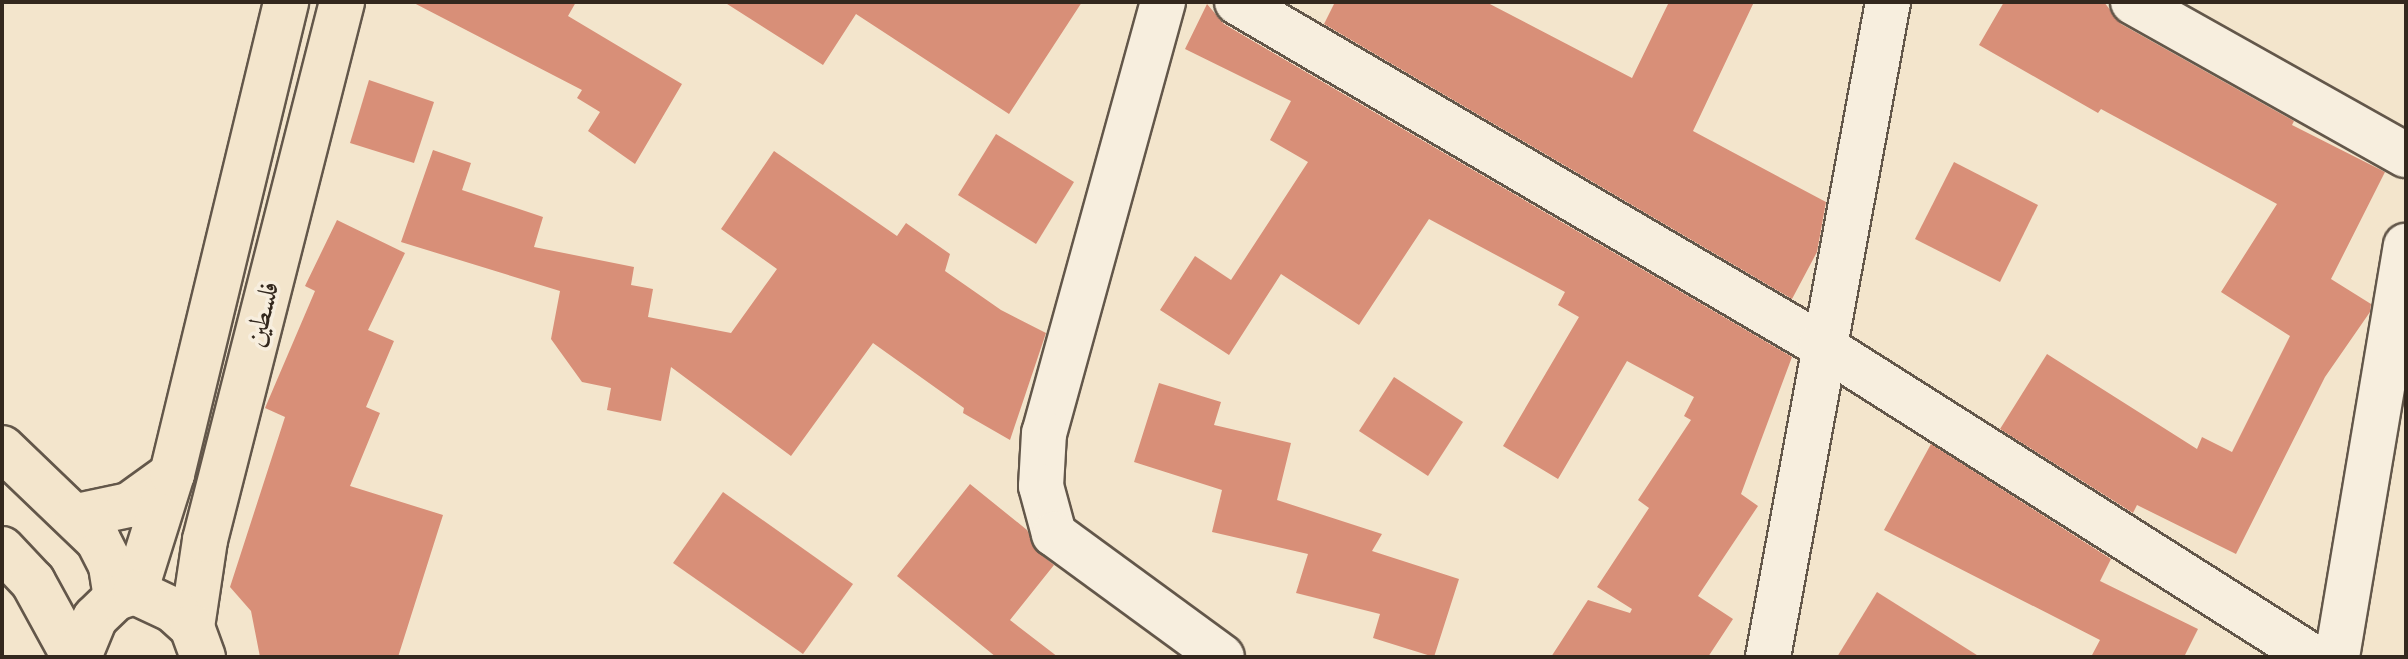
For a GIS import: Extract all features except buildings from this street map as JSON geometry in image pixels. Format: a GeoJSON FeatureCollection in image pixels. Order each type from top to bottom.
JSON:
{"type":"FeatureCollection","features":[{"type":"Feature","properties":{"kind":"main road","name":"فلسطين"},"geometry":{"type":"LineString","coordinates":[[125,595],[172,474],[286,2]]}},
{"type":"Feature","properties":{"kind":"main road","name":"فلسطين"},"geometry":{"type":"LineString","coordinates":[[197,642],[205,540],[342,2]]}},
{"type":"Feature","properties":{"kind":"main road"},"geometry":{"type":"LineString","coordinates":[[2,448],[77,516],[111,566],[125,595],[173,610],[197,642]]}},
{"type":"Feature","properties":{"kind":"main road"},"geometry":{"type":"LineString","coordinates":[[77,516],[129,505],[172,474]]}},
{"type":"Feature","properties":{"kind":"main road"},"geometry":{"type":"LineString","coordinates":[[2,549],[33,582],[76,657]]}},
{"type":"Feature","properties":{"kind":"main road"},"geometry":{"type":"LineString","coordinates":[[76,657],[95,618],[125,595]]}},
{"type":"Feature","properties":{"kind":"street"},"geometry":{"type":"LineString","coordinates":[[1163,2],[1044,433],[1041,486],[1054,534],[1222,657]]}},
{"type":"Feature","properties":{"kind":"street"},"geometry":{"type":"LineString","coordinates":[[1237,2],[1821,345],[2313,657]]}},
{"type":"Feature","properties":{"kind":"street"},"geometry":{"type":"LineString","coordinates":[[1768,657],[1821,345],[1888,2]]}},
{"type":"Feature","properties":{"kind":"street"},"geometry":{"type":"LineString","coordinates":[[2133,2],[2406,155]]}},
{"type":"Feature","properties":{"kind":"street"},"geometry":{"type":"LineString","coordinates":[[2337,657],[2406,246]]}}]}
